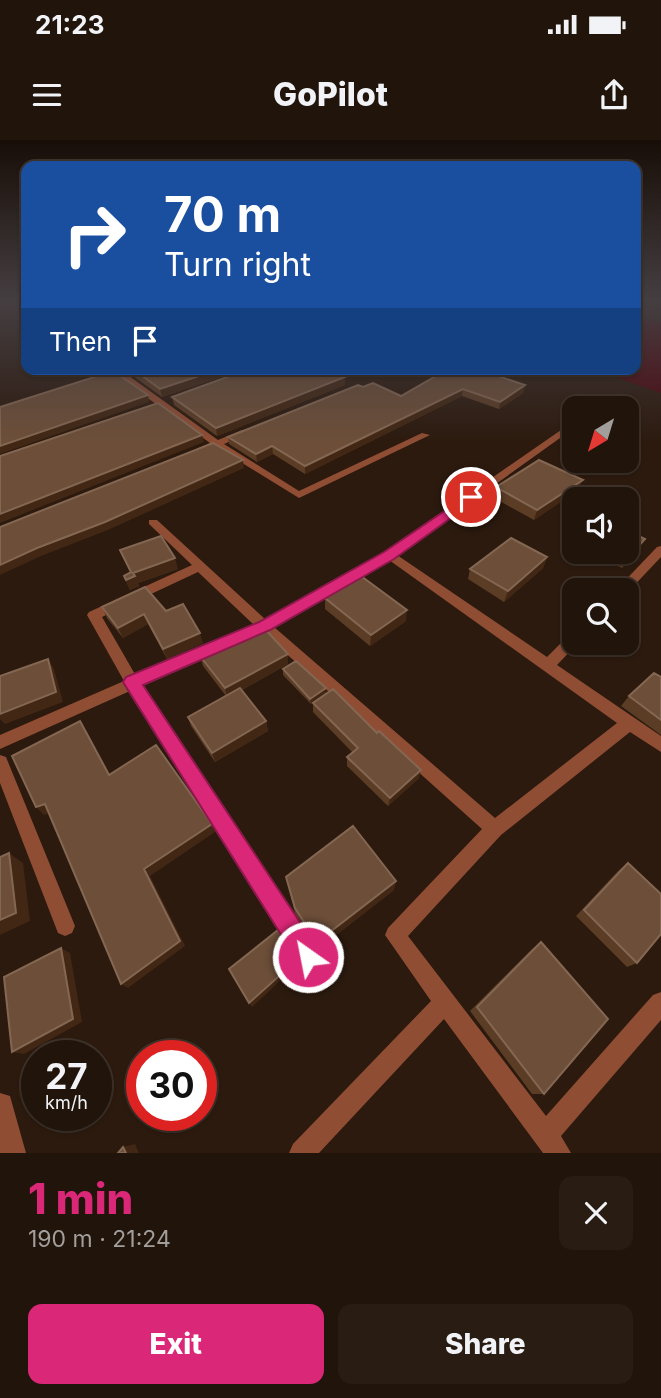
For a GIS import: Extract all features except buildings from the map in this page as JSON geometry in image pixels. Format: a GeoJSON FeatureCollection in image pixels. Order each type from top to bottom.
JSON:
{"type":"FeatureCollection","features":[{"type":"Feature","properties":{"kind":"street"},"geometry":{"type":"LineString","coordinates":[[124,375],[217,443],[299,495],[425,435]]}},
{"type":"Feature","properties":{"kind":"street"},"geometry":{"type":"LineString","coordinates":[[150,408],[174,400]]}},
{"type":"Feature","properties":{"kind":"street"},"geometry":{"type":"LineString","coordinates":[[192,454],[254,428]]}},
{"type":"Feature","properties":{"kind":"street"},"geometry":{"type":"LineString","coordinates":[[0,741],[264,626],[389,555],[562,432]]}},
{"type":"Feature","properties":{"kind":"street"},"geometry":{"type":"LineString","coordinates":[[153,522],[264,626],[495,829]]}},
{"type":"Feature","properties":{"kind":"street"},"geometry":{"type":"LineString","coordinates":[[634,578],[661,550]]}},
{"type":"Feature","properties":{"kind":"street"},"geometry":{"type":"LineString","coordinates":[[389,555],[661,745]]}},
{"type":"Feature","properties":{"kind":"street"},"geometry":{"type":"LineString","coordinates":[[200,566],[94,615],[132,682],[308,957]]}},
{"type":"Feature","properties":{"kind":"street"},"geometry":{"type":"LineString","coordinates":[[547,666],[562,651]]}},
{"type":"Feature","properties":{"kind":"street"},"geometry":{"type":"LineString","coordinates":[[629,723],[495,829],[396,935],[443,1003],[552,1144],[661,1003]]}},
{"type":"Feature","properties":{"kind":"street"},"geometry":{"type":"LineString","coordinates":[[0,762],[65,926]]}},
{"type":"Feature","properties":{"kind":"street"},"geometry":{"type":"LineString","coordinates":[[302,1153],[443,1003]]}},
{"type":"Feature","properties":{"kind":"street"},"geometry":{"type":"LineString","coordinates":[[1,1105],[13,1153]]}},
{"type":"Feature","properties":{"kind":"shaded area"},"geometry":{"type":"Polygon","coordinates":[[[641,348],[661,348],[661,393],[610,375],[641,375],[641,348]]]}},
{"type":"Feature","properties":{"kind":"route"},"geometry":{"type":"LineString","coordinates":[[308,957],[132,682],[264,626],[389,555],[471,497]]}}]}
